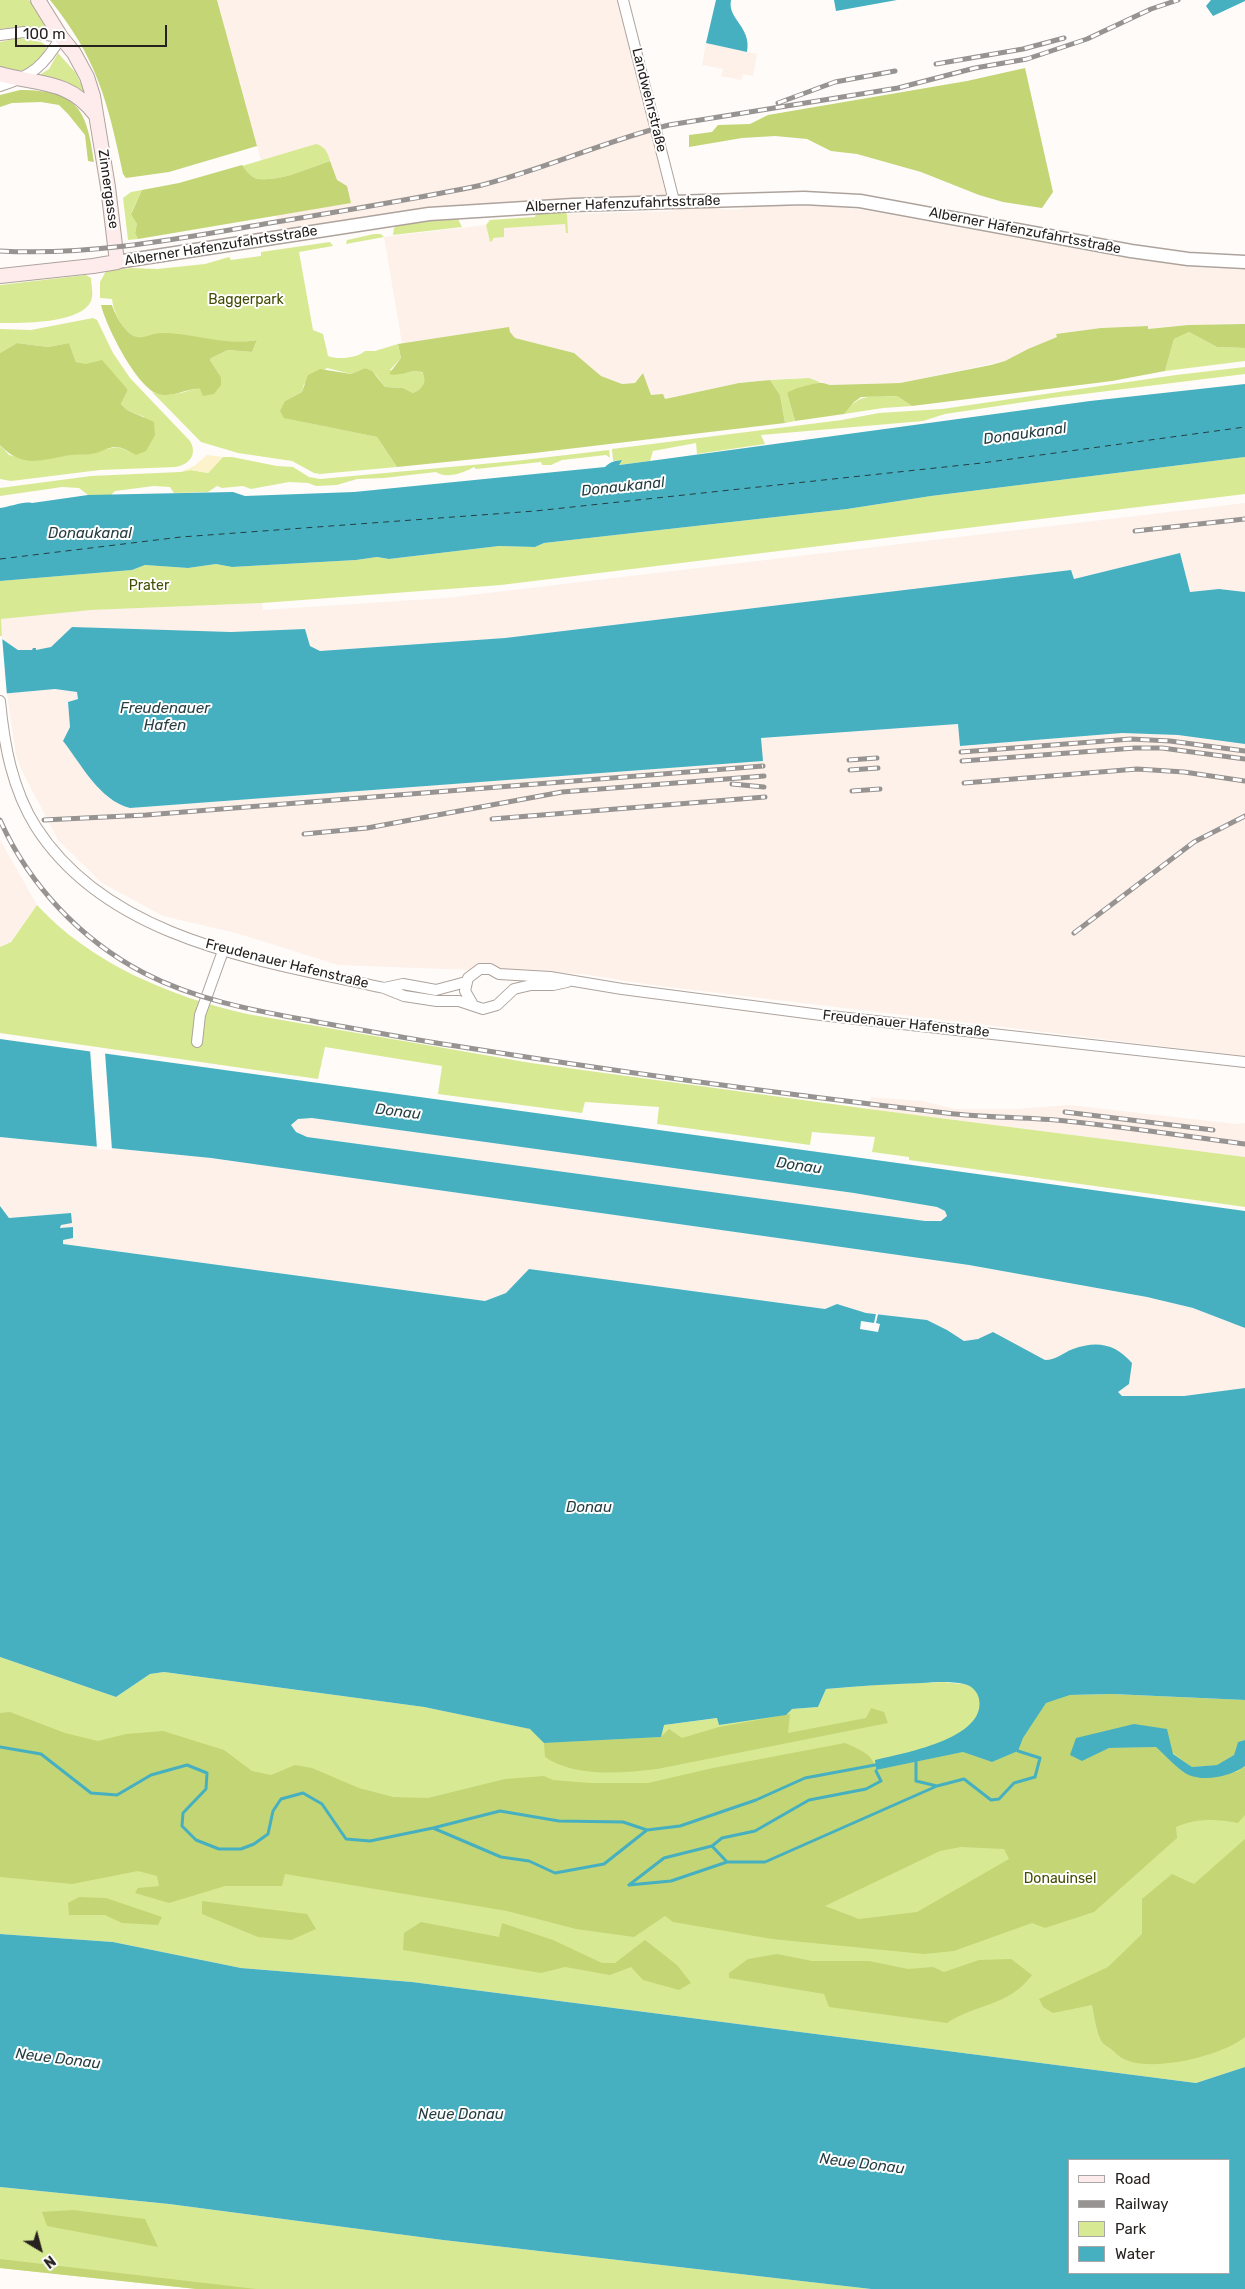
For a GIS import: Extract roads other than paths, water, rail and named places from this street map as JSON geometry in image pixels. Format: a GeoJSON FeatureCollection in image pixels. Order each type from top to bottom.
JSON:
{"type":"FeatureCollection","features":[{"type":"Feature","properties":{"kind":"main road","name":"Zinnergasse"},"geometry":{"type":"LineString","coordinates":[[38,0],[60,37],[74,53],[88,77],[93,96],[108,187],[117,262]]}},
{"type":"Feature","properties":{"kind":"main road"},"geometry":{"type":"LineString","coordinates":[[0,74],[20,80],[57,85],[72,92],[85,102],[96,116]]}},
{"type":"Feature","properties":{"kind":"main road","name":"Alberner Hafenzufahrtsstraße"},"geometry":{"type":"LineString","coordinates":[[0,276],[117,262]]}},
{"type":"Feature","properties":{"kind":"street","name":"Landwehrstraße"},"geometry":{"type":"LineString","coordinates":[[623,0],[674,201]]}},
{"type":"Feature","properties":{"kind":"street"},"geometry":{"type":"LineString","coordinates":[[0,35],[24,32],[60,37],[49,58],[40,68],[20,80],[0,86]]}},
{"type":"Feature","properties":{"kind":"street","name":"Alberner Hafenzufahrtsstraße"},"geometry":{"type":"LineString","coordinates":[[117,262],[429,214],[528,207],[804,198],[860,201],[1131,251],[1188,259],[1245,262]]}},
{"type":"Feature","properties":{"kind":"street","name":"Freudenauer Hafenstraße"},"geometry":{"type":"LineString","coordinates":[[0,701],[8,756],[20,796],[36,826],[75,873],[102,895],[159,926],[223,951],[384,988],[404,996],[472,1004],[483,1009],[497,1005],[514,989],[568,981]]}},
{"type":"Feature","properties":{"kind":"street"},"geometry":{"type":"LineString","coordinates":[[197,1042],[200,1015],[223,951]]}},
{"type":"Feature","properties":{"kind":"street","name":"Freudenauer Hafenstraße"},"geometry":{"type":"LineString","coordinates":[[384,988],[403,984],[436,990],[457,986],[466,982],[473,972],[480,969],[490,969],[499,974],[537,975],[568,981],[822,1015],[1245,1062]]}},
{"type":"Feature","properties":{"kind":"street"},"geometry":{"type":"LineString","coordinates":[[499,974],[505,987],[504,997]]}},
{"type":"Feature","properties":{"kind":"street"},"geometry":{"type":"LineString","coordinates":[[466,982],[465,991],[472,1004]]}},
{"type":"Feature","properties":{"kind":"water"},"geometry":{"type":"Polygon","coordinates":[[[716,0],[731,0],[733,13],[746,36],[748,43],[747,52],[706,43],[716,0]]]}},
{"type":"Feature","properties":{"kind":"water"},"geometry":{"type":"Polygon","coordinates":[[[834,0],[897,0],[836,11],[834,0]]]}},
{"type":"Feature","properties":{"kind":"water"},"geometry":{"type":"Polygon","coordinates":[[[1211,0],[1245,1],[1213,16],[1206,6],[1211,0]]]}},
{"type":"Feature","properties":{"kind":"water","name":"Donaukanal"},"geometry":{"type":"Polygon","coordinates":[[[1245,384],[1245,457],[931,496],[847,509],[544,543],[535,547],[499,546],[389,559],[377,557],[356,560],[232,567],[216,564],[188,568],[145,565],[132,570],[0,581],[0,508],[25,503],[88,495],[233,492],[245,496],[354,492],[605,467],[612,462],[622,460],[619,465],[1090,401],[1245,384]]]}},
{"type":"Feature","properties":{"kind":"water","name":"Freudenauer Hafen"},"geometry":{"type":"Polygon","coordinates":[[[1180,553],[1190,592],[1219,589],[1245,592],[1245,744],[1178,735],[1122,733],[960,746],[958,724],[761,738],[763,761],[130,808],[109,798],[100,790],[63,741],[70,727],[68,702],[78,699],[77,692],[55,689],[0,694],[2,639],[18,650],[32,650],[36,648],[36,650],[51,647],[72,627],[231,632],[305,629],[310,646],[320,651],[505,638],[1071,570],[1074,579],[1180,553]]]}},
{"type":"Feature","properties":{"kind":"water","name":"Donau"},"geometry":{"type":"Polygon","coordinates":[[[0,1039],[1245,1211],[1245,1328],[1193,1308],[1147,1297],[969,1265],[211,1158],[0,1137],[0,1039]],[[312,1118],[298,1119],[291,1125],[296,1132],[307,1137],[925,1221],[941,1221],[947,1216],[945,1211],[937,1207],[854,1193],[312,1118]]]}},
{"type":"Feature","properties":{"kind":"water","name":"Donau"},"geometry":{"type":"Polygon","coordinates":[[[0,1206],[9,1218],[71,1213],[72,1223],[61,1225],[60,1228],[73,1227],[73,1238],[63,1240],[63,1244],[485,1301],[506,1293],[529,1269],[825,1309],[837,1304],[866,1313],[927,1320],[964,1341],[978,1339],[993,1332],[1045,1360],[1053,1359],[1082,1346],[1098,1344],[1113,1348],[1132,1363],[1129,1384],[1118,1392],[1122,1396],[1184,1396],[1245,1388],[1245,1700],[1112,1694],[1070,1695],[1046,1703],[1023,1738],[1018,1751],[992,1762],[963,1752],[876,1770],[875,1760],[921,1749],[956,1734],[970,1725],[978,1713],[979,1699],[976,1691],[967,1685],[953,1682],[826,1689],[818,1707],[792,1709],[786,1715],[719,1725],[717,1718],[664,1725],[661,1737],[544,1743],[530,1729],[424,1707],[164,1672],[150,1674],[116,1697],[0,1657],[0,1206]]]}},
{"type":"Feature","properties":{"kind":"water"},"geometry":{"type":"Polygon","coordinates":[[[1134,1724],[1167,1729],[1173,1754],[1192,1767],[1217,1765],[1234,1755],[1238,1742],[1245,1740],[1245,1766],[1223,1776],[1205,1778],[1189,1775],[1182,1771],[1156,1747],[1109,1748],[1082,1761],[1070,1755],[1076,1738],[1134,1724]]]}},
{"type":"Feature","properties":{"kind":"water","name":"Neue Donau"},"geometry":{"type":"Polygon","coordinates":[[[0,1934],[113,1942],[241,1968],[412,1982],[1196,2083],[1245,2067],[1245,2289],[871,2289],[443,2240],[169,2204],[0,2187],[0,1934]]]}},
{"type":"Feature","properties":{"kind":"waterway"},"geometry":{"type":"LineString","coordinates":[[0,1747],[41,1754],[91,1793],[117,1795],[151,1775],[187,1765],[207,1773],[206,1789],[183,1813],[182,1826],[196,1840],[219,1849],[241,1849],[254,1844],[268,1834],[273,1811],[281,1799],[303,1793],[322,1804],[346,1839],[370,1841],[500,1811],[559,1821],[623,1822],[647,1830]]}},
{"type":"Feature","properties":{"kind":"waterway"},"geometry":{"type":"LineString","coordinates":[[876,1771],[881,1781],[866,1789],[809,1800],[755,1831],[722,1838],[712,1846],[664,1858],[629,1885],[671,1881],[727,1862],[765,1862],[937,1786],[964,1779],[991,1800],[999,1799],[1014,1783],[1035,1777],[1040,1758],[1018,1751]]}},
{"type":"Feature","properties":{"kind":"waterway"},"geometry":{"type":"LineString","coordinates":[[916,1762],[916,1781],[937,1786]]}},
{"type":"Feature","properties":{"kind":"waterway"},"geometry":{"type":"LineString","coordinates":[[433,1828],[501,1857],[529,1861],[555,1873],[604,1864],[647,1830],[680,1826],[756,1800],[805,1778],[875,1765]]}},
{"type":"Feature","properties":{"kind":"waterway"},"geometry":{"type":"LineString","coordinates":[[712,1846],[727,1862]]}},
{"type":"Feature","properties":{"kind":"railway"},"geometry":{"type":"LineString","coordinates":[[0,251],[67,251],[133,245],[428,196],[482,185],[669,125],[898,88],[975,68],[1027,59],[1087,39],[1151,9],[1178,0]]}},
{"type":"Feature","properties":{"kind":"railway"},"geometry":{"type":"LineString","coordinates":[[936,64],[1023,49],[1064,38]]}},
{"type":"Feature","properties":{"kind":"railway"},"geometry":{"type":"LineString","coordinates":[[778,103],[835,82],[895,71]]}},
{"type":"Feature","properties":{"kind":"railway"},"geometry":{"type":"LineString","coordinates":[[1135,531],[1245,519]]}},
{"type":"Feature","properties":{"kind":"railway"},"geometry":{"type":"LineString","coordinates":[[961,752],[1131,739],[1170,741],[1245,751]]}},
{"type":"Feature","properties":{"kind":"railway"},"geometry":{"type":"LineString","coordinates":[[962,761],[1135,748],[1162,748],[1245,759]]}},
{"type":"Feature","properties":{"kind":"railway"},"geometry":{"type":"LineString","coordinates":[[849,760],[877,758]]}},
{"type":"Feature","properties":{"kind":"railway"},"geometry":{"type":"LineString","coordinates":[[44,820],[146,815],[763,766]]}},
{"type":"Feature","properties":{"kind":"railway"},"geometry":{"type":"LineString","coordinates":[[850,770],[878,768]]}},
{"type":"Feature","properties":{"kind":"railway"},"geometry":{"type":"LineString","coordinates":[[964,783],[1137,769],[1184,772],[1245,781]]}},
{"type":"Feature","properties":{"kind":"railway"},"geometry":{"type":"LineString","coordinates":[[304,834],[367,828],[562,792],[764,776]]}},
{"type":"Feature","properties":{"kind":"railway"},"geometry":{"type":"LineString","coordinates":[[732,784],[764,787]]}},
{"type":"Feature","properties":{"kind":"railway"},"geometry":{"type":"LineString","coordinates":[[852,791],[880,789]]}},
{"type":"Feature","properties":{"kind":"railway"},"geometry":{"type":"LineString","coordinates":[[492,819],[765,797]]}},
{"type":"Feature","properties":{"kind":"railway"},"geometry":{"type":"LineString","coordinates":[[1074,933],[1194,842],[1245,816]]}},
{"type":"Feature","properties":{"kind":"railway"},"geometry":{"type":"LineString","coordinates":[[0,820],[26,867],[42,888],[78,927],[99,944],[121,960],[165,983],[229,1004],[295,1018],[421,1040],[700,1082],[946,1113],[1066,1121],[1245,1144]]}},
{"type":"Feature","properties":{"kind":"railway"},"geometry":{"type":"LineString","coordinates":[[1065,1112],[1213,1130]]}},
{"type":"Feature","properties":{"kind":"park label","name":"Baggerpark"},"geometry":{"type":"Point","coordinates":[246,300]}},
{"type":"Feature","properties":{"kind":"park label","name":"Prater"},"geometry":{"type":"Point","coordinates":[149,586]}},
{"type":"Feature","properties":{"kind":"park label","name":"Donauinsel"},"geometry":{"type":"Point","coordinates":[1060,1879]}}]}
